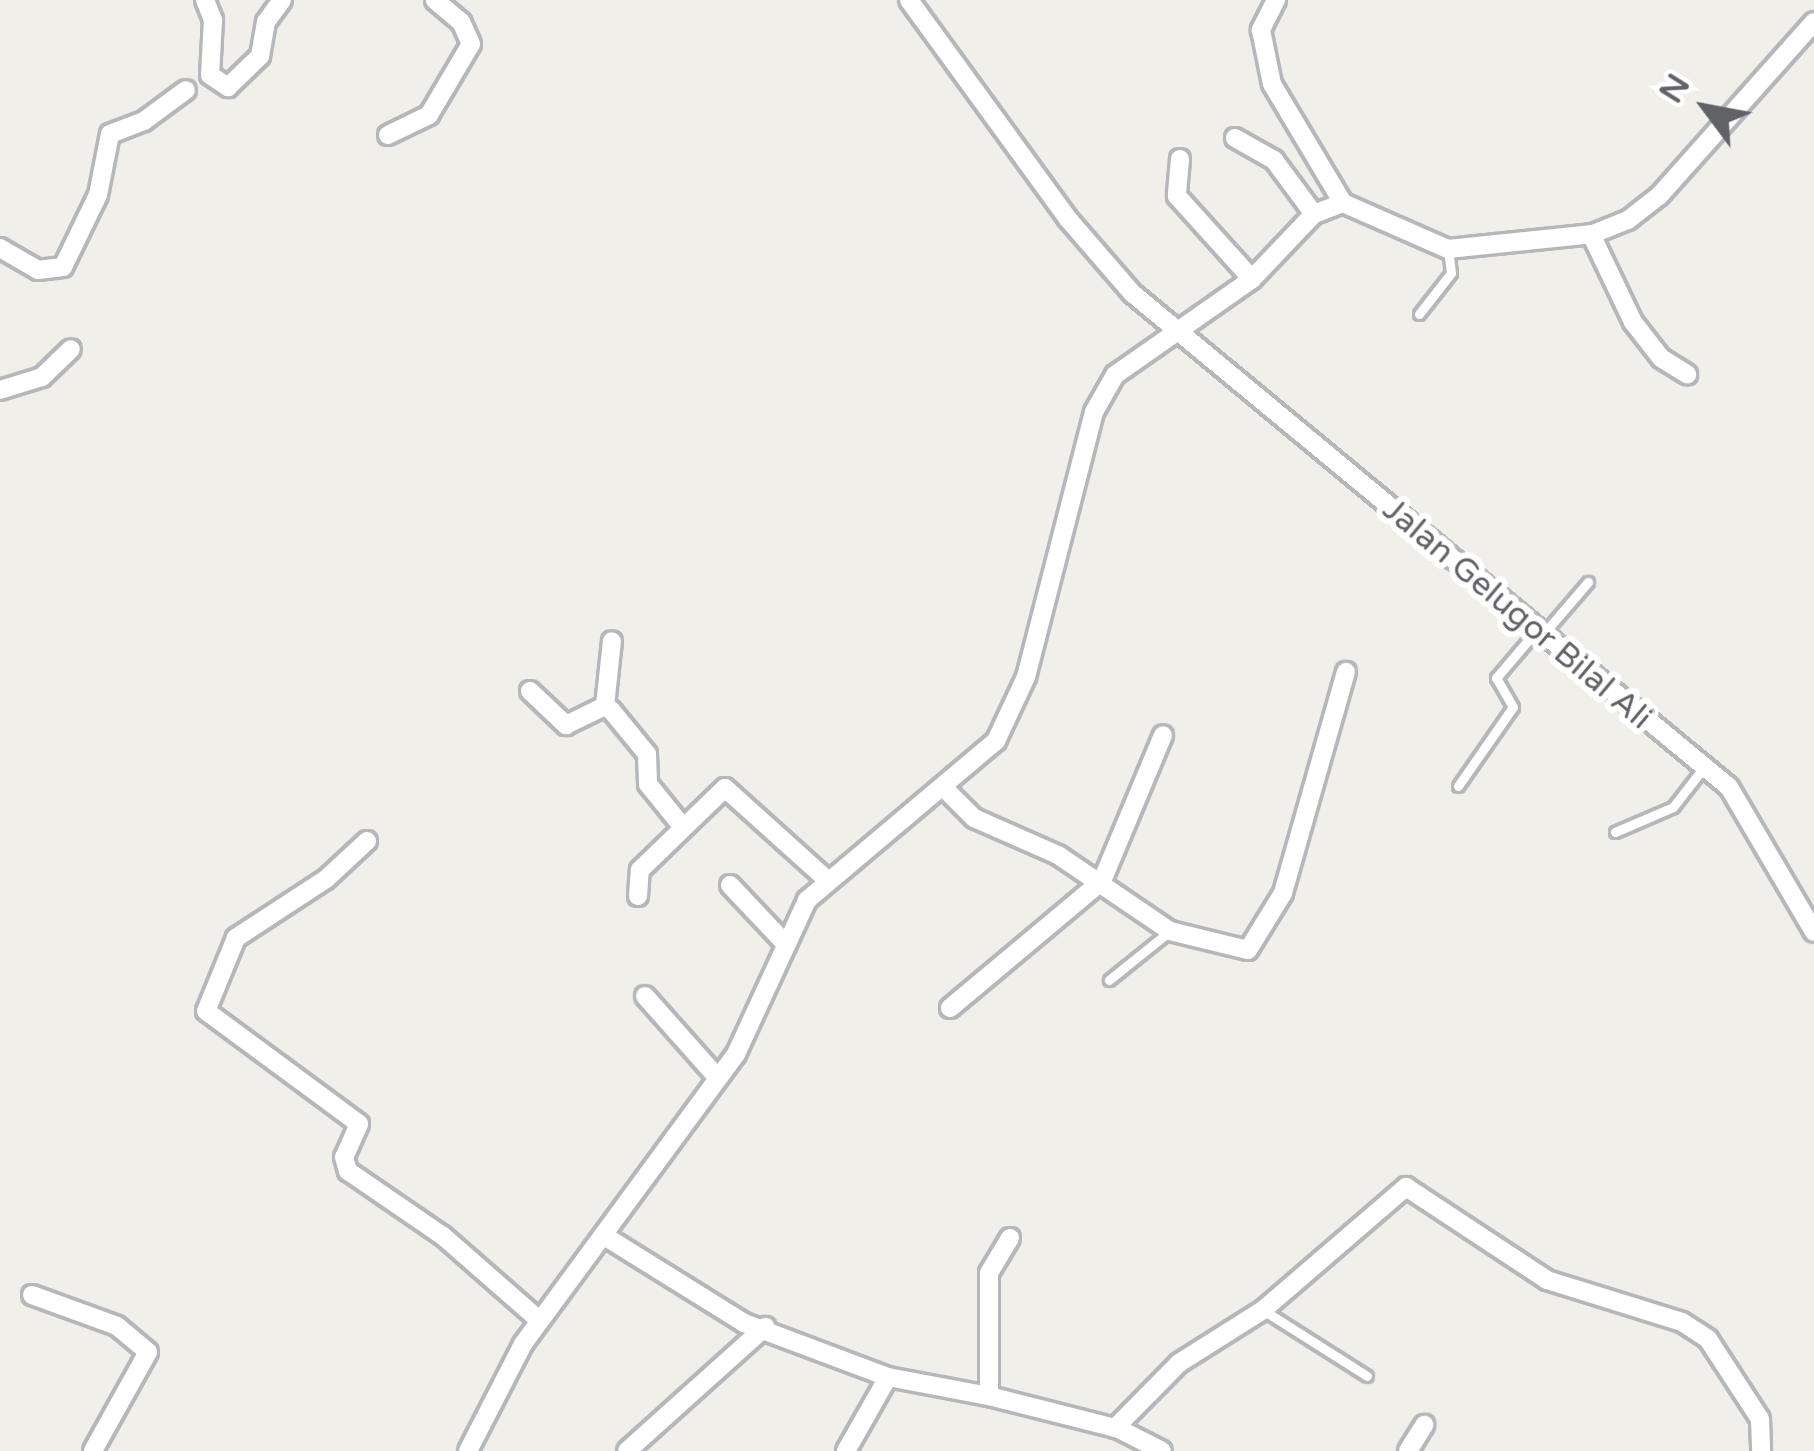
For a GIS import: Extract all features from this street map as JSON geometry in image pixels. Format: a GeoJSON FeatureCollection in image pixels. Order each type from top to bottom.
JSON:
{"type":"FeatureCollection","features":[{"type":"Feature","properties":{"kind":"street"},"geometry":{"type":"LineString","coordinates":[[205,0],[213,20],[210,75],[228,87],[260,56],[266,22],[282,0]]}},
{"type":"Feature","properties":{"kind":"street"},"geometry":{"type":"LineString","coordinates":[[388,135],[429,115],[471,44],[461,22],[435,0]]}},
{"type":"Feature","properties":{"kind":"street","name":"Jalan Gelugor Bilal Ali"},"geometry":{"type":"LineString","coordinates":[[909,0],[1068,219],[1132,293],[1738,797],[1814,932]]}},
{"type":"Feature","properties":{"kind":"street"},"geometry":{"type":"LineString","coordinates":[[1276,0],[1261,30],[1272,84],[1343,202],[1448,249],[1591,235],[1659,196],[1814,22]]}},
{"type":"Feature","properties":{"kind":"street"},"geometry":{"type":"LineString","coordinates":[[0,248],[38,270],[63,268],[98,195],[110,134],[144,122],[186,90]]}},
{"type":"Feature","properties":{"kind":"street"},"geometry":{"type":"LineString","coordinates":[[1235,138],[1274,160],[1315,214]]}},
{"type":"Feature","properties":{"kind":"street"},"geometry":{"type":"LineString","coordinates":[[1180,159],[1178,196],[1252,279]]}},
{"type":"Feature","properties":{"kind":"street"},"geometry":{"type":"LineString","coordinates":[[469,1451],[539,1320],[606,1238],[744,1040],[783,941],[827,880],[981,760],[1010,717],[1094,412],[1122,366],[1252,279],[1315,214],[1343,202]]}},
{"type":"Feature","properties":{"kind":"street"},"geometry":{"type":"LineString","coordinates":[[1591,235],[1633,322],[1661,358],[1687,374]]}},
{"type":"Feature","properties":{"kind":"street"},"geometry":{"type":"LineString","coordinates":[[0,390],[42,376],[71,349]]}},
{"type":"Feature","properties":{"kind":"street"},"geometry":{"type":"LineString","coordinates":[[612,641],[604,706],[647,754],[648,784],[682,826]]}},
{"type":"Feature","properties":{"kind":"street"},"geometry":{"type":"LineString","coordinates":[[945,789],[983,823],[1102,881],[1170,931],[1238,952],[1262,938],[1289,873],[1346,672]]}},
{"type":"Feature","properties":{"kind":"street"},"geometry":{"type":"LineString","coordinates":[[530,692],[566,725],[604,706]]}},
{"type":"Feature","properties":{"kind":"street"},"geometry":{"type":"LineString","coordinates":[[950,1008],[1102,881],[1163,735]]}},
{"type":"Feature","properties":{"kind":"street"},"geometry":{"type":"LineString","coordinates":[[638,896],[640,870],[718,790],[735,789],[827,880]]}},
{"type":"Feature","properties":{"kind":"street"},"geometry":{"type":"LineString","coordinates":[[367,841],[326,879],[236,938],[206,1012],[359,1124],[344,1157],[348,1171],[443,1237],[539,1320]]}},
{"type":"Feature","properties":{"kind":"street"},"geometry":{"type":"LineString","coordinates":[[730,886],[783,941]]}},
{"type":"Feature","properties":{"kind":"street"},"geometry":{"type":"LineString","coordinates":[[645,996],[717,1078]]}},
{"type":"Feature","properties":{"kind":"street"},"geometry":{"type":"LineString","coordinates":[[1115,1451],[1117,1428],[1179,1363],[1263,1310],[1406,1187],[1547,1280],[1682,1322],[1708,1339],[1760,1418],[1761,1451]]}},
{"type":"Feature","properties":{"kind":"street"},"geometry":{"type":"LineString","coordinates":[[606,1238],[652,1271],[765,1327],[888,1376],[1117,1428],[1162,1451]]}},
{"type":"Feature","properties":{"kind":"street"},"geometry":{"type":"LineString","coordinates":[[989,1396],[989,1273],[1010,1238]]}},
{"type":"Feature","properties":{"kind":"street"},"geometry":{"type":"LineString","coordinates":[[32,1295],[118,1326],[148,1352],[93,1451]]}},
{"type":"Feature","properties":{"kind":"street"},"geometry":{"type":"LineString","coordinates":[[627,1451],[765,1327]]}},
{"type":"Feature","properties":{"kind":"street"},"geometry":{"type":"LineString","coordinates":[[846,1451],[888,1376]]}},
{"type":"Feature","properties":{"kind":"street"},"geometry":{"type":"LineString","coordinates":[[1408,1451],[1424,1425]]}},
{"type":"Feature","properties":{"kind":"lane"},"geometry":{"type":"LineString","coordinates":[[1419,314],[1451,273],[1448,249]]}},
{"type":"Feature","properties":{"kind":"lane"},"geometry":{"type":"LineString","coordinates":[[1458,786],[1514,707],[1496,685],[1498,676],[1588,582]]}},
{"type":"Feature","properties":{"kind":"lane"},"geometry":{"type":"LineString","coordinates":[[1615,832],[1672,807],[1703,769]]}},
{"type":"Feature","properties":{"kind":"lane"},"geometry":{"type":"LineString","coordinates":[[1109,980],[1170,931]]}},
{"type":"Feature","properties":{"kind":"lane"},"geometry":{"type":"LineString","coordinates":[[1263,1310],[1367,1376]]}}]}
